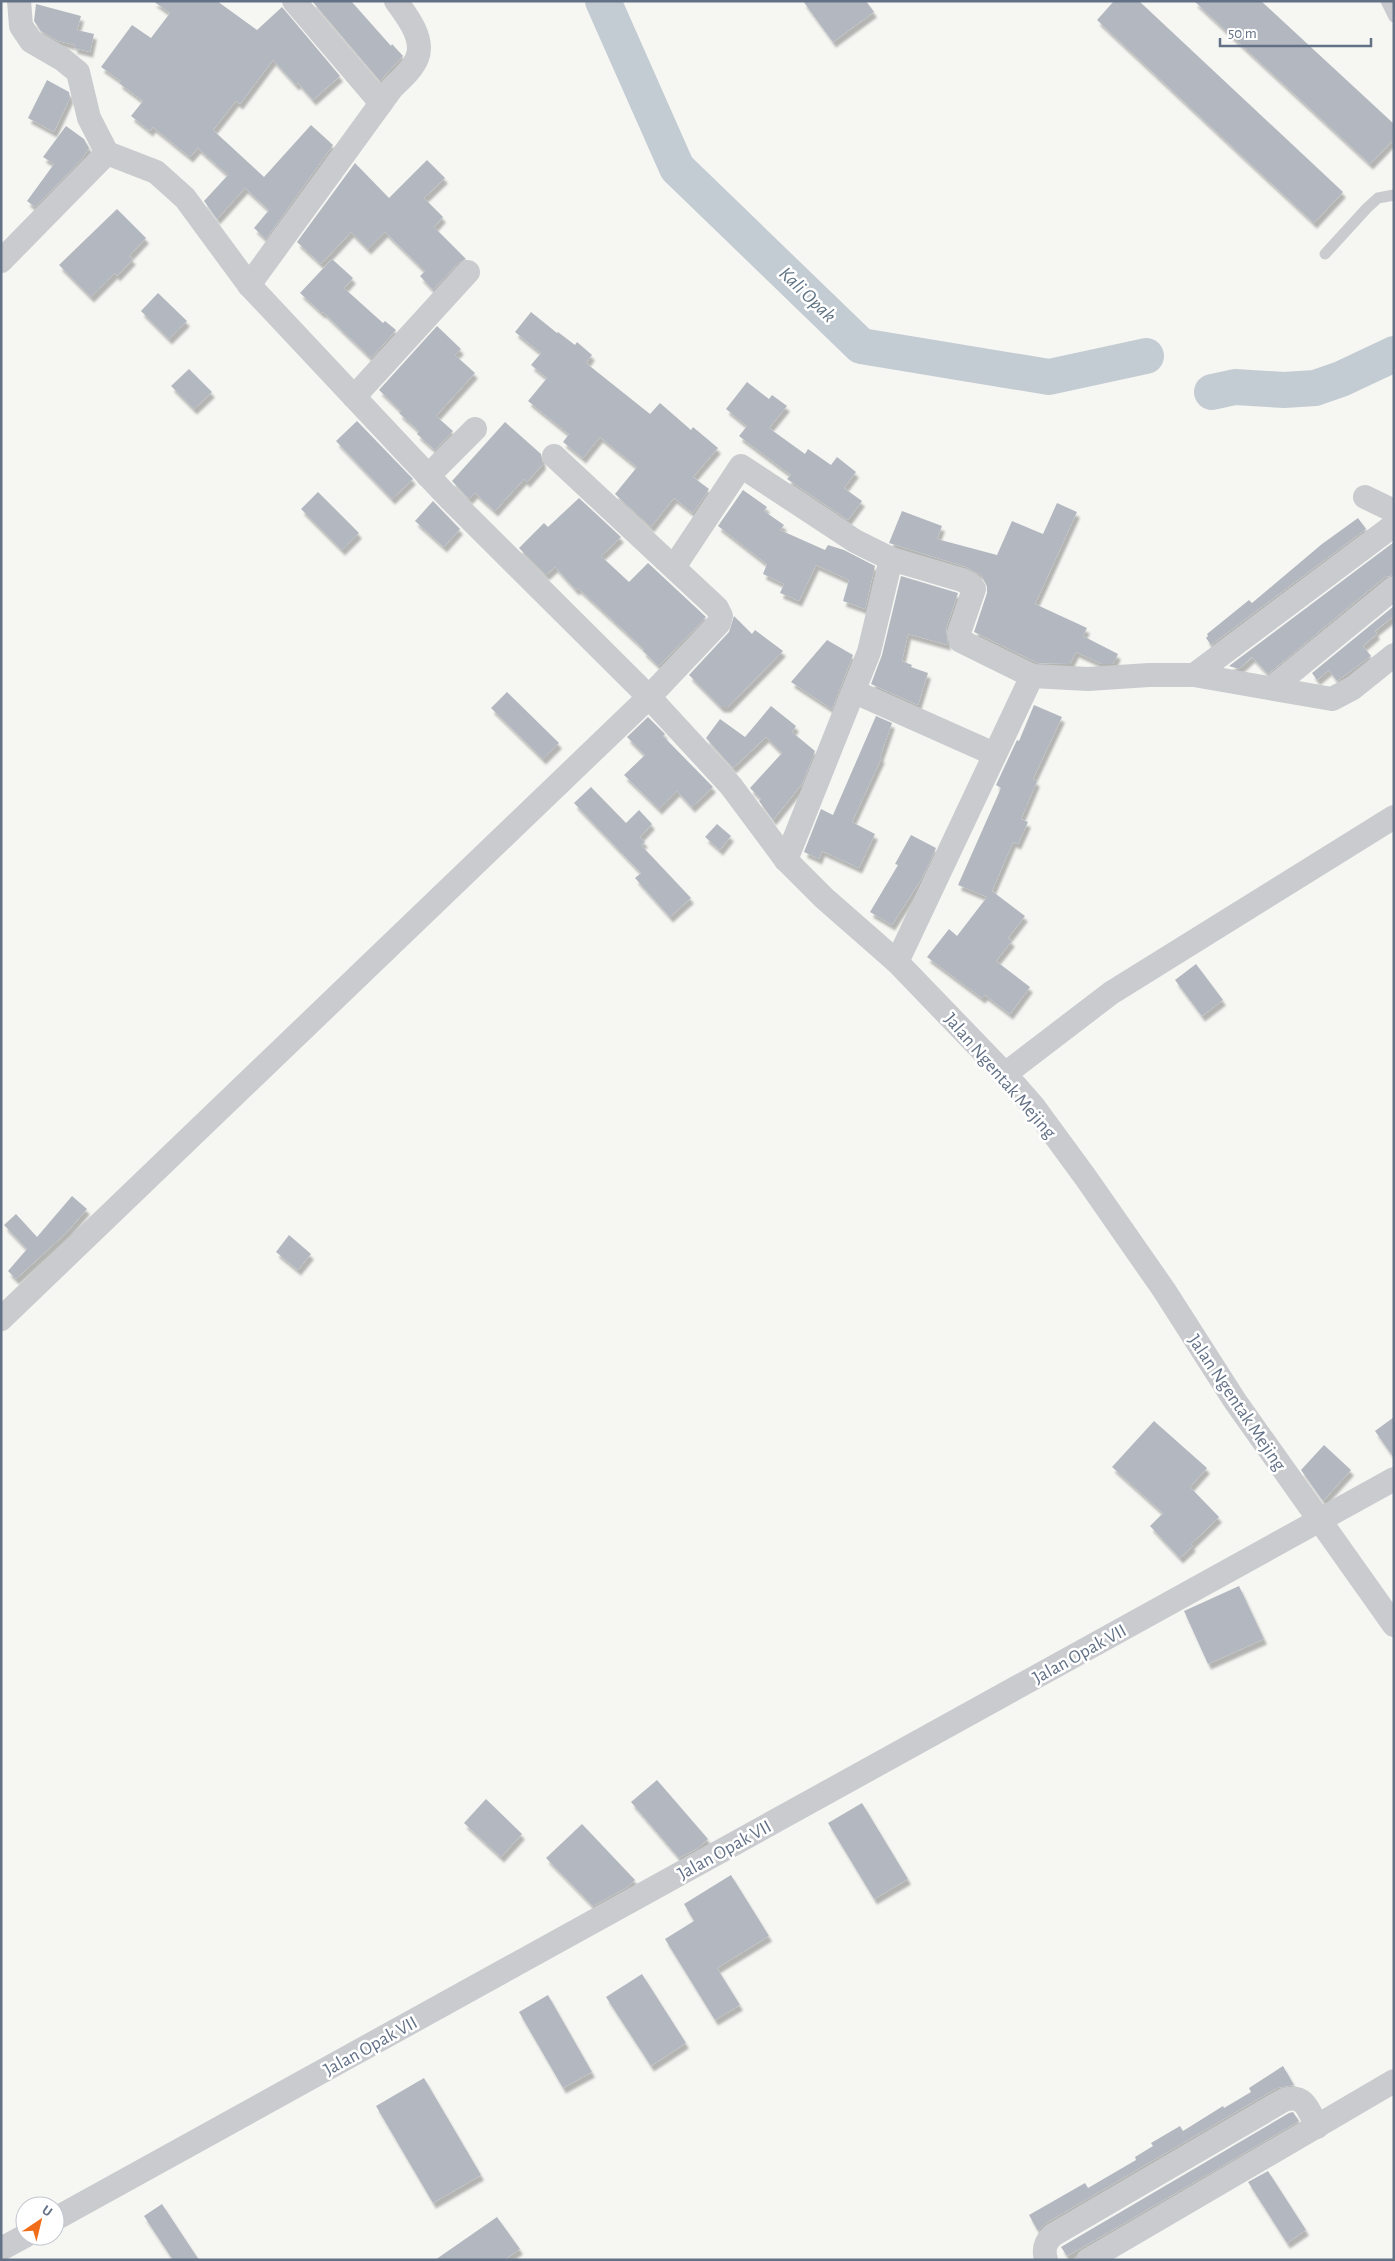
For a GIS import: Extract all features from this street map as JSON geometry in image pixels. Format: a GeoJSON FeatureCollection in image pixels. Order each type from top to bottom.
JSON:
{"type":"FeatureCollection","features":[{"type":"Feature","properties":{"kind":"street"},"geometry":{"type":"LineString","coordinates":[[294,1],[381,104]]}},
{"type":"Feature","properties":{"kind":"street"},"geometry":{"type":"LineString","coordinates":[[249,285],[381,104],[418,58],[418,40],[408,18],[396,1]]}},
{"type":"Feature","properties":{"kind":"street"},"geometry":{"type":"LineString","coordinates":[[1,261],[107,153],[89,118],[78,72],[62,59],[31,41],[21,26],[19,4]]}},
{"type":"Feature","properties":{"kind":"street","name":"Jalan Ngentak Mejing"},"geometry":{"type":"LineString","coordinates":[[107,153],[156,172],[184,198],[249,285],[428,476],[649,697],[730,786],[786,860],[824,898],[897,962],[1005,1074],[1034,1107],[1164,1290],[1235,1401],[1394,1625]]}},
{"type":"Feature","properties":{"kind":"street"},"geometry":{"type":"LineString","coordinates":[[354,397],[468,272]]}},
{"type":"Feature","properties":{"kind":"street"},"geometry":{"type":"LineString","coordinates":[[428,476],[475,429]]}},
{"type":"Feature","properties":{"kind":"street"},"geometry":{"type":"LineString","coordinates":[[1,1318],[649,697],[713,630],[720,620],[718,608],[554,456]]}},
{"type":"Feature","properties":{"kind":"street"},"geometry":{"type":"LineString","coordinates":[[674,567],[741,466],[855,541],[891,559],[970,584],[974,589],[959,633],[961,641],[1032,676],[1088,679],[1149,675],[1194,675],[1332,698],[1353,688],[1394,655]]}},
{"type":"Feature","properties":{"kind":"street"},"geometry":{"type":"LineString","coordinates":[[1365,497],[1394,511]]}},
{"type":"Feature","properties":{"kind":"street"},"geometry":{"type":"LineString","coordinates":[[1194,675],[1394,525]]}},
{"type":"Feature","properties":{"kind":"street"},"geometry":{"type":"LineString","coordinates":[[786,860],[855,692],[869,652],[891,559]]}},
{"type":"Feature","properties":{"kind":"street"},"geometry":{"type":"LineString","coordinates":[[1272,688],[1394,588]]}},
{"type":"Feature","properties":{"kind":"street"},"geometry":{"type":"LineString","coordinates":[[897,962],[1032,676]]}},
{"type":"Feature","properties":{"kind":"street"},"geometry":{"type":"LineString","coordinates":[[855,692],[994,754]]}},
{"type":"Feature","properties":{"kind":"street"},"geometry":{"type":"LineString","coordinates":[[1005,1074],[1111,993],[1394,817]]}},
{"type":"Feature","properties":{"kind":"street","name":"Jalan Opak VII"},"geometry":{"type":"LineString","coordinates":[[65,2213],[1394,1479]]}},
{"type":"Feature","properties":{"kind":"street"},"geometry":{"type":"LineString","coordinates":[[1088,2260],[1394,2081]]}},
{"type":"Feature","properties":{"kind":"street"},"geometry":{"type":"LineString","coordinates":[[1046,2260],[1045,2244],[1054,2235],[1284,2100],[1299,2099],[1307,2106],[1317,2127]]}},
{"type":"Feature","properties":{"kind":"street"},"geometry":{"type":"LineString","coordinates":[[1,2249],[15,2241]]}},
{"type":"Feature","properties":{"kind":"lane"},"geometry":{"type":"LineString","coordinates":[[1386,1],[1394,16]]}},
{"type":"Feature","properties":{"kind":"lane"},"geometry":{"type":"LineString","coordinates":[[1325,254],[1366,208],[1378,198],[1394,195]]}},
{"type":"Feature","properties":{"kind":"building"},"geometry":{"type":"Polygon","coordinates":[[[153,1],[217,1],[257,30],[282,7],[340,76],[313,100],[273,60],[240,104],[236,101],[213,130],[264,177],[311,125],[333,145],[266,239],[254,228],[269,210],[245,188],[217,219],[204,201],[228,175],[198,148],[190,157],[153,127],[150,131],[131,116],[143,101],[119,83],[121,81],[101,67],[132,25],[151,38],[170,13],[153,1]]]}},
{"type":"Feature","properties":{"kind":"building"},"geometry":{"type":"Polygon","coordinates":[[[312,1],[351,1],[391,46],[392,44],[403,56],[380,81],[312,1]]]}},
{"type":"Feature","properties":{"kind":"building"},"geometry":{"type":"Polygon","coordinates":[[[803,1],[866,1],[874,12],[833,42],[803,1]]]}},
{"type":"Feature","properties":{"kind":"building"},"geometry":{"type":"Polygon","coordinates":[[[1114,1],[1139,1],[1343,192],[1314,223],[1097,20],[1114,1]]]}},
{"type":"Feature","properties":{"kind":"building"},"geometry":{"type":"Polygon","coordinates":[[[1194,1],[1261,1],[1394,124],[1394,139],[1370,164],[1194,1]]]}},
{"type":"Feature","properties":{"kind":"building"},"geometry":{"type":"Polygon","coordinates":[[[36,4],[81,16],[77,30],[94,34],[90,52],[74,48],[75,45],[58,41],[41,31],[34,21],[36,4]]]}},
{"type":"Feature","properties":{"kind":"building"},"geometry":{"type":"Polygon","coordinates":[[[47,80],[69,92],[70,98],[54,132],[28,118],[47,80]]]}},
{"type":"Feature","properties":{"kind":"building"},"geometry":{"type":"Polygon","coordinates":[[[66,126],[84,139],[89,148],[81,160],[35,207],[27,201],[54,164],[43,157],[66,126]]]}},
{"type":"Feature","properties":{"kind":"building"},"geometry":{"type":"Polygon","coordinates":[[[427,160],[445,178],[424,198],[443,217],[434,227],[466,259],[458,263],[433,290],[420,276],[425,271],[385,232],[368,249],[351,232],[321,264],[297,242],[355,163],[389,198],[427,160]]]}},
{"type":"Feature","properties":{"kind":"building"},"geometry":{"type":"Polygon","coordinates":[[[117,209],[146,238],[129,256],[133,259],[117,276],[115,273],[91,297],[59,265],[117,209]]]}},
{"type":"Feature","properties":{"kind":"building"},"geometry":{"type":"Polygon","coordinates":[[[332,259],[353,278],[344,288],[383,323],[385,321],[396,330],[371,358],[323,312],[300,293],[332,259]]]}},
{"type":"Feature","properties":{"kind":"building"},"geometry":{"type":"Polygon","coordinates":[[[158,293],[187,321],[169,339],[141,311],[158,293]]]}},
{"type":"Feature","properties":{"kind":"building"},"geometry":{"type":"Polygon","coordinates":[[[531,312],[575,345],[577,342],[592,355],[586,363],[650,414],[660,403],[691,430],[693,427],[718,448],[693,477],[709,489],[693,513],[674,498],[651,527],[615,494],[637,467],[600,437],[583,458],[563,442],[569,434],[528,401],[547,378],[531,365],[541,353],[515,332],[531,312]]]}},
{"type":"Feature","properties":{"kind":"building"},"geometry":{"type":"Polygon","coordinates":[[[437,326],[461,349],[455,355],[475,373],[436,416],[453,431],[435,450],[417,434],[419,431],[399,413],[401,411],[379,390],[437,326]]]}},
{"type":"Feature","properties":{"kind":"building"},"geometry":{"type":"Polygon","coordinates":[[[189,369],[212,392],[194,409],[171,386],[189,369]]]}},
{"type":"Feature","properties":{"kind":"building"},"geometry":{"type":"Polygon","coordinates":[[[747,382],[769,399],[772,395],[787,406],[769,428],[805,454],[808,449],[831,465],[837,457],[856,472],[844,488],[862,501],[848,520],[787,479],[791,475],[739,436],[747,426],[726,409],[747,382]]]}},
{"type":"Feature","properties":{"kind":"building"},"geometry":{"type":"Polygon","coordinates":[[[357,421],[413,479],[392,499],[336,441],[357,421]]]}},
{"type":"Feature","properties":{"kind":"building"},"geometry":{"type":"Polygon","coordinates":[[[505,422],[541,454],[543,464],[527,482],[524,479],[495,511],[475,493],[469,499],[452,481],[505,422]]]}},
{"type":"Feature","properties":{"kind":"building"},"geometry":{"type":"Polygon","coordinates":[[[743,490],[767,507],[764,511],[784,525],[780,530],[825,550],[828,545],[844,550],[875,566],[865,609],[843,601],[849,580],[816,565],[799,601],[780,593],[784,584],[763,574],[767,564],[718,526],[743,490]]]}},
{"type":"Feature","properties":{"kind":"building"},"geometry":{"type":"Polygon","coordinates":[[[318,492],[359,533],[342,550],[301,509],[318,492]]]}},
{"type":"Feature","properties":{"kind":"building"},"geometry":{"type":"Polygon","coordinates":[[[579,498],[621,537],[601,556],[629,582],[648,563],[706,617],[659,666],[643,651],[644,649],[578,588],[576,590],[555,567],[546,575],[519,548],[544,523],[548,527],[579,498]]]}},
{"type":"Feature","properties":{"kind":"building"},"geometry":{"type":"Polygon","coordinates":[[[433,501],[460,529],[444,547],[415,521],[433,501]]]}},
{"type":"Feature","properties":{"kind":"building"},"geometry":{"type":"Polygon","coordinates":[[[1057,503],[1077,512],[1035,604],[1087,628],[1083,636],[1118,654],[1113,664],[1102,664],[1076,652],[1070,664],[1038,663],[974,632],[987,593],[987,586],[981,575],[966,567],[889,543],[902,511],[942,526],[937,539],[997,555],[1012,521],[1043,534],[1057,503]]]}},
{"type":"Feature","properties":{"kind":"building"},"geometry":{"type":"Polygon","coordinates":[[[1358,518],[1366,529],[1211,645],[1206,638],[1207,634],[1249,600],[1252,603],[1322,544],[1358,518]]]}},
{"type":"Feature","properties":{"kind":"building"},"geometry":{"type":"Polygon","coordinates":[[[1394,542],[1394,575],[1385,577],[1268,674],[1252,657],[1239,669],[1229,666],[1394,542]]]}},
{"type":"Feature","properties":{"kind":"building"},"geometry":{"type":"Polygon","coordinates":[[[901,576],[958,593],[946,629],[948,645],[908,634],[902,661],[912,665],[911,667],[928,673],[918,705],[871,684],[882,655],[901,576]]]}},
{"type":"Feature","properties":{"kind":"building"},"geometry":{"type":"Polygon","coordinates":[[[1394,606],[1394,616],[1375,631],[1377,634],[1363,646],[1371,656],[1337,681],[1329,670],[1317,680],[1312,673],[1394,606]]]}},
{"type":"Feature","properties":{"kind":"building"},"geometry":{"type":"Polygon","coordinates":[[[734,616],[752,634],[755,630],[783,651],[728,707],[721,707],[689,675],[729,632],[734,616]]]}},
{"type":"Feature","properties":{"kind":"building"},"geometry":{"type":"Polygon","coordinates":[[[827,640],[853,655],[832,709],[791,682],[827,640]]]}},
{"type":"Feature","properties":{"kind":"building"},"geometry":{"type":"Polygon","coordinates":[[[507,692],[559,743],[543,759],[491,708],[507,692]]]}},
{"type":"Feature","properties":{"kind":"building"},"geometry":{"type":"Polygon","coordinates":[[[1034,705],[1062,717],[1033,779],[1037,781],[1021,819],[1028,822],[1018,844],[1013,842],[992,891],[1025,916],[1008,938],[1012,941],[996,961],[1030,987],[1010,1014],[985,995],[982,998],[927,957],[949,929],[957,936],[987,897],[958,885],[1001,788],[996,785],[1017,740],[1019,741],[1034,705]]]}},
{"type":"Feature","properties":{"kind":"building"},"geometry":{"type":"Polygon","coordinates":[[[771,706],[796,726],[792,732],[815,751],[802,784],[773,820],[759,801],[761,799],[750,788],[782,753],[766,737],[733,768],[706,738],[720,719],[745,737],[771,706]]]}},
{"type":"Feature","properties":{"kind":"building"},"geometry":{"type":"Polygon","coordinates":[[[876,716],[892,723],[880,757],[882,757],[852,822],[875,834],[859,868],[822,851],[819,859],[804,852],[821,809],[833,815],[876,716]]]}},
{"type":"Feature","properties":{"kind":"building"},"geometry":{"type":"Polygon","coordinates":[[[648,717],[665,734],[663,736],[713,787],[692,807],[677,791],[659,809],[624,775],[645,755],[627,737],[648,717]]]}},
{"type":"Feature","properties":{"kind":"building"},"geometry":{"type":"Polygon","coordinates":[[[591,787],[626,823],[639,810],[652,824],[640,837],[645,842],[641,845],[691,898],[670,917],[635,878],[641,873],[574,803],[591,787]]]}},
{"type":"Feature","properties":{"kind":"building"},"geometry":{"type":"Polygon","coordinates":[[[717,824],[731,836],[720,850],[705,837],[717,824]]]}},
{"type":"Feature","properties":{"kind":"building"},"geometry":{"type":"Polygon","coordinates":[[[911,835],[936,848],[922,878],[892,925],[870,912],[898,865],[895,864],[911,835]]]}},
{"type":"Feature","properties":{"kind":"building"},"geometry":{"type":"Polygon","coordinates":[[[1196,964],[1223,1000],[1202,1016],[1175,980],[1196,964]]]}},
{"type":"Feature","properties":{"kind":"building"},"geometry":{"type":"Polygon","coordinates":[[[72,1196],[87,1209],[66,1233],[16,1279],[8,1271],[27,1249],[4,1225],[16,1214],[37,1237],[72,1196]]]}},
{"type":"Feature","properties":{"kind":"building"},"geometry":{"type":"Polygon","coordinates":[[[289,1235],[311,1254],[298,1270],[276,1252],[289,1235]]]}},
{"type":"Feature","properties":{"kind":"building"},"geometry":{"type":"Polygon","coordinates":[[[1394,1417],[1394,1458],[1375,1431],[1394,1417]]]}},
{"type":"Feature","properties":{"kind":"building"},"geometry":{"type":"Polygon","coordinates":[[[1154,1421],[1207,1468],[1190,1487],[1219,1517],[1191,1544],[1193,1546],[1180,1558],[1150,1526],[1163,1513],[1112,1467],[1154,1421]]]}},
{"type":"Feature","properties":{"kind":"building"},"geometry":{"type":"Polygon","coordinates":[[[1324,1445],[1351,1470],[1323,1501],[1301,1470],[1324,1445]]]}},
{"type":"Feature","properties":{"kind":"building"},"geometry":{"type":"Polygon","coordinates":[[[1239,1586],[1264,1639],[1208,1664],[1184,1611],[1239,1586]]]}},
{"type":"Feature","properties":{"kind":"building"},"geometry":{"type":"Polygon","coordinates":[[[657,1780],[708,1839],[698,1848],[679,1858],[631,1802],[657,1780]]]}},
{"type":"Feature","properties":{"kind":"building"},"geometry":{"type":"Polygon","coordinates":[[[486,1799],[522,1834],[501,1857],[464,1823],[486,1799]]]}},
{"type":"Feature","properties":{"kind":"building"},"geometry":{"type":"Polygon","coordinates":[[[862,1803],[908,1879],[874,1899],[828,1823],[862,1803]]]}},
{"type":"Feature","properties":{"kind":"building"},"geometry":{"type":"Polygon","coordinates":[[[582,1824],[635,1880],[629,1886],[593,1906],[546,1858],[582,1824]]]}},
{"type":"Feature","properties":{"kind":"building"},"geometry":{"type":"Polygon","coordinates":[[[731,1875],[769,1936],[717,1968],[740,2005],[715,2020],[665,1939],[694,1921],[684,1904],[731,1875]]]}},
{"type":"Feature","properties":{"kind":"building"},"geometry":{"type":"Polygon","coordinates":[[[642,1974],[686,2043],[651,2066],[606,1997],[642,1974]]]}},
{"type":"Feature","properties":{"kind":"building"},"geometry":{"type":"Polygon","coordinates":[[[548,1995],[592,2072],[563,2088],[519,2012],[548,1995]]]}},
{"type":"Feature","properties":{"kind":"building"},"geometry":{"type":"Polygon","coordinates":[[[1283,2066],[1294,2085],[1277,2088],[1046,2223],[1038,2231],[1029,2215],[1085,2183],[1088,2188],[1136,2160],[1135,2157],[1153,2146],[1151,2143],[1180,2126],[1183,2131],[1223,2106],[1224,2108],[1251,2092],[1249,2088],[1283,2066]]]}},
{"type":"Feature","properties":{"kind":"building"},"geometry":{"type":"Polygon","coordinates":[[[424,2078],[481,2175],[433,2203],[376,2106],[424,2078]]]}},
{"type":"Feature","properties":{"kind":"building"},"geometry":{"type":"Polygon","coordinates":[[[1293,2112],[1299,2121],[1083,2247],[1067,2256],[1061,2247],[1289,2113],[1293,2112]]]}},
{"type":"Feature","properties":{"kind":"building"},"geometry":{"type":"Polygon","coordinates":[[[1268,2171],[1306,2230],[1287,2243],[1248,2182],[1268,2171]]]}},
{"type":"Feature","properties":{"kind":"building"},"geometry":{"type":"Polygon","coordinates":[[[162,2204],[199,2260],[173,2260],[144,2216],[162,2204]]]}},
{"type":"Feature","properties":{"kind":"building"},"geometry":{"type":"Polygon","coordinates":[[[497,2217],[520,2249],[504,2260],[435,2260],[497,2217]]]}},
{"type":"Feature","properties":{"kind":"waterway","name":"Kali Opak"},"geometry":{"type":"LineString","coordinates":[[603,1],[677,168],[861,346],[1049,377],[1146,356]]}},
{"type":"Feature","properties":{"kind":"waterway"},"geometry":{"type":"LineString","coordinates":[[1212,392],[1235,387],[1284,390],[1315,388],[1341,379],[1394,354]]}}]}
